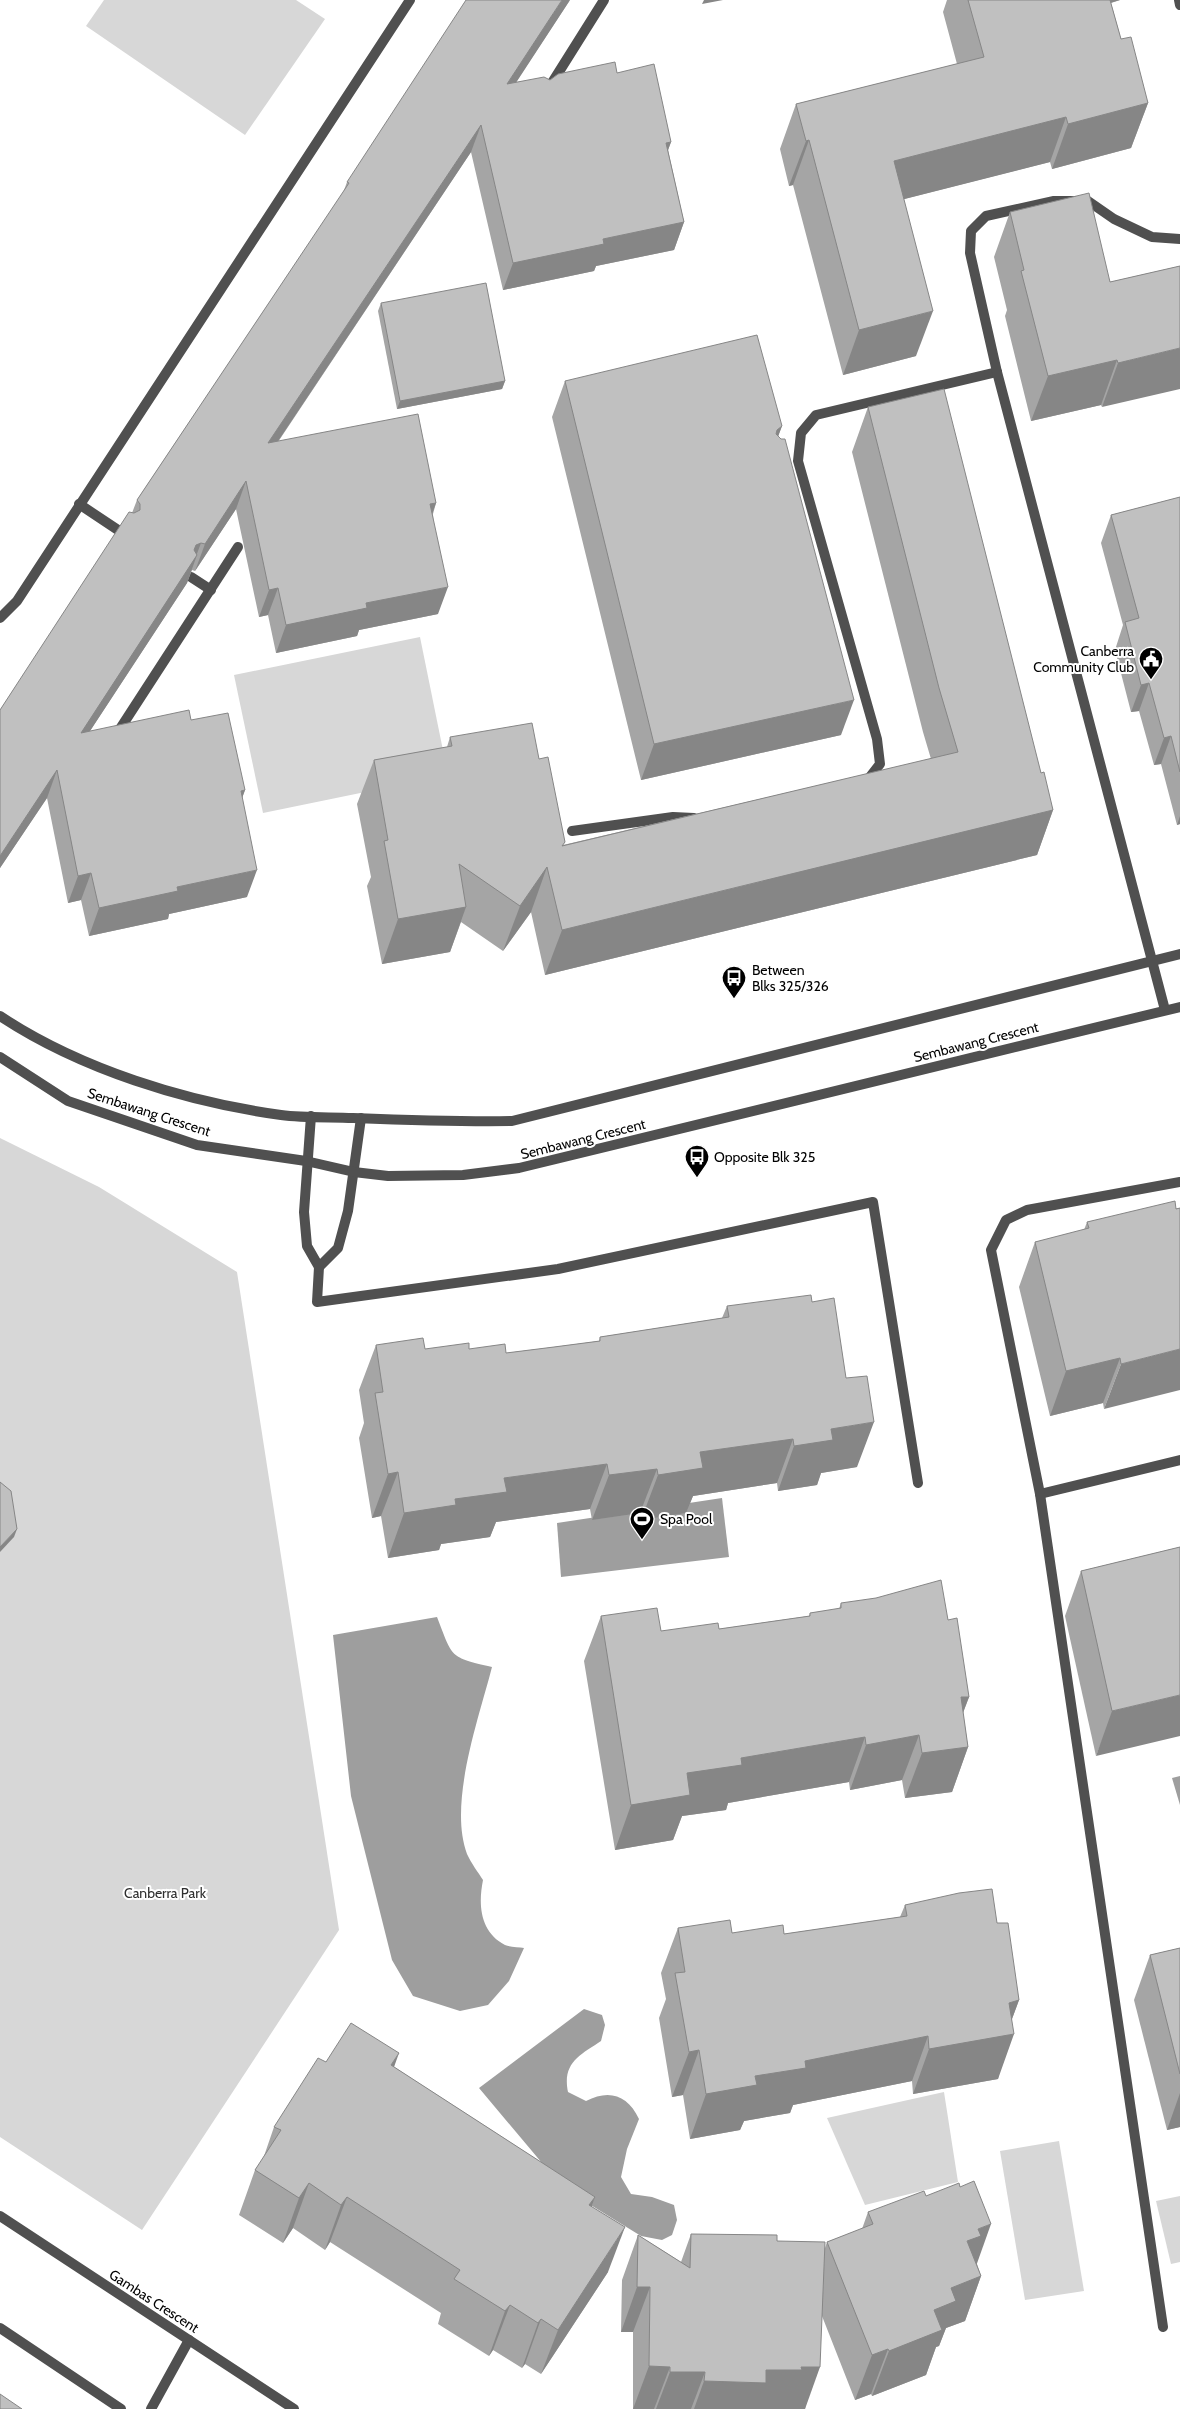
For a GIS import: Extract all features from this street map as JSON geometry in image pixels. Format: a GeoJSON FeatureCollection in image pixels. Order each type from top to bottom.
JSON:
{"type":"FeatureCollection","features":[{"type":"Feature","properties":{"kind":"street"},"geometry":{"type":"LineString","coordinates":[[0,618],[16,601],[410,0]]}},
{"type":"Feature","properties":{"kind":"street"},"geometry":{"type":"LineString","coordinates":[[545,92],[604,0]]}},
{"type":"Feature","properties":{"kind":"street"},"geometry":{"type":"LineString","coordinates":[[1179,0],[1180,6]]}},
{"type":"Feature","properties":{"kind":"street"},"geometry":{"type":"LineString","coordinates":[[1165,1010],[996,372],[970,254],[971,231],[986,216],[1054,201],[1088,201],[1114,219],[1152,236],[1180,239]]}},
{"type":"Feature","properties":{"kind":"street"},"geometry":{"type":"LineString","coordinates":[[859,784],[868,782],[880,764],[877,740],[794,462],[801,433],[816,415],[996,372]]}},
{"type":"Feature","properties":{"kind":"street"},"geometry":{"type":"LineString","coordinates":[[79,504],[124,534]]}},
{"type":"Feature","properties":{"kind":"street"},"geometry":{"type":"LineString","coordinates":[[111,742],[238,547]]}},
{"type":"Feature","properties":{"kind":"street"},"geometry":{"type":"LineString","coordinates":[[191,577],[210,590]]}},
{"type":"Feature","properties":{"kind":"street"},"geometry":{"type":"LineString","coordinates":[[572,831],[673,817],[705,818]]}},
{"type":"Feature","properties":{"kind":"street","name":"Sembawang Crescent"},"geometry":{"type":"LineString","coordinates":[[0,1016],[31,1037],[90,1066],[226,1106],[283,1115],[442,1123],[512,1121],[1180,954]]}},
{"type":"Feature","properties":{"kind":"street","name":"Sembawang Crescent"},"geometry":{"type":"LineString","coordinates":[[0,1057],[68,1101],[197,1145],[306,1161],[354,1172],[388,1176],[463,1175],[519,1168],[1180,1007]]}},
{"type":"Feature","properties":{"kind":"street"},"geometry":{"type":"LineString","coordinates":[[311,1116],[306,1161],[304,1212],[307,1246],[319,1267],[317,1302],[558,1269],[873,1202],[918,1483]]}},
{"type":"Feature","properties":{"kind":"street"},"geometry":{"type":"LineString","coordinates":[[319,1267],[338,1248],[348,1211],[361,1118]]}},
{"type":"Feature","properties":{"kind":"street"},"geometry":{"type":"LineString","coordinates":[[1164,2327],[1040,1494],[991,1250],[1006,1220],[1027,1210],[1180,1182]]}},
{"type":"Feature","properties":{"kind":"street"},"geometry":{"type":"LineString","coordinates":[[1040,1494],[1180,1460]]}},
{"type":"Feature","properties":{"kind":"street","name":"Gambas Crescent"},"geometry":{"type":"LineString","coordinates":[[0,2216],[294,2409]]}},
{"type":"Feature","properties":{"kind":"street"},"geometry":{"type":"LineString","coordinates":[[0,2328],[121,2409]]}},
{"type":"Feature","properties":{"kind":"street"},"geometry":{"type":"LineString","coordinates":[[151,2409],[189,2340]]}},
{"type":"Feature","properties":{"kind":"green space"},"geometry":{"type":"Polygon","coordinates":[[[104,0],[296,0],[325,19],[245,135],[86,26],[104,0]]]}},
{"type":"Feature","properties":{"kind":"green space"},"geometry":{"type":"Polygon","coordinates":[[[420,637],[448,775],[263,813],[234,675],[420,637]]]}},
{"type":"Feature","properties":{"kind":"green space","name":"Canberra Park"},"geometry":{"type":"Polygon","coordinates":[[[0,1138],[99,1187],[237,1272],[339,1930],[142,2230],[0,2137],[0,1138]]]}},
{"type":"Feature","properties":{"kind":"green space"},"geometry":{"type":"Polygon","coordinates":[[[944,2092],[958,2182],[865,2205],[827,2118],[944,2092]]]}},
{"type":"Feature","properties":{"kind":"green space"},"geometry":{"type":"Polygon","coordinates":[[[1059,2141],[1084,2291],[1025,2300],[1000,2151],[1059,2141]]]}},
{"type":"Feature","properties":{"kind":"green space"},"geometry":{"type":"Polygon","coordinates":[[[1180,2196],[1180,2262],[1171,2264],[1156,2201],[1180,2196]]]}},
{"type":"Feature","properties":{"kind":"shaded area","name":"Spa Pool"},"geometry":{"type":"Polygon","coordinates":[[[722,1498],[729,1557],[561,1577],[557,1523],[722,1498]]]}},
{"type":"Feature","properties":{"kind":"shaded area"},"geometry":{"type":"Polygon","coordinates":[[[437,1617],[446,1641],[454,1654],[468,1661],[492,1667],[467,1761],[461,1810],[462,1833],[467,1854],[483,1880],[481,1908],[490,1933],[505,1945],[524,1948],[509,1981],[488,2005],[460,2011],[413,1996],[392,1960],[351,1796],[333,1635],[437,1617]]]}},
{"type":"Feature","properties":{"kind":"shaded area"},"geometry":{"type":"Polygon","coordinates":[[[1180,1776],[1180,1805],[1172,1778],[1180,1776]]]}},
{"type":"Feature","properties":{"kind":"shaded area"},"geometry":{"type":"Polygon","coordinates":[[[584,2009],[602,2015],[605,2025],[601,2041],[574,2061],[570,2067],[567,2082],[568,2092],[586,2101],[602,2095],[610,2095],[623,2100],[635,2111],[639,2119],[627,2149],[621,2177],[631,2194],[652,2197],[674,2205],[677,2220],[672,2235],[662,2240],[641,2236],[563,2188],[479,2088],[584,2009]]]}},
{"type":"Feature","properties":{"kind":"building"},"geometry":{"type":"Polygon","coordinates":[[[466,0],[562,0],[507,84],[544,77],[550,80],[558,74],[615,62],[617,73],[654,64],[671,142],[666,143],[684,222],[603,239],[604,244],[513,263],[481,125],[268,443],[418,414],[436,503],[430,504],[448,587],[366,603],[367,608],[286,625],[278,588],[269,590],[246,481],[205,544],[196,545],[194,550],[197,555],[81,733],[189,710],[191,720],[228,713],[245,790],[241,791],[257,870],[177,887],[178,891],[99,908],[91,873],[78,876],[57,770],[0,856],[0,710],[129,512],[134,513],[140,510],[140,504],[137,500],[349,183],[347,182],[466,0]]]}},
{"type":"Feature","properties":{"kind":"building"},"geometry":{"type":"Polygon","coordinates":[[[968,0],[1110,0],[1121,39],[1131,37],[1148,103],[1068,124],[1066,117],[894,161],[933,311],[859,330],[809,140],[806,141],[796,104],[984,57],[968,0]]]}},
{"type":"Feature","properties":{"kind":"building"},"geometry":{"type":"Polygon","coordinates":[[[1089,193],[1110,282],[1180,266],[1180,348],[1118,363],[1117,360],[1048,376],[1021,271],[1024,270],[1010,212],[1089,193]]]}},
{"type":"Feature","properties":{"kind":"building"},"geometry":{"type":"Polygon","coordinates":[[[486,283],[505,381],[400,401],[381,303],[486,283]]]}},
{"type":"Feature","properties":{"kind":"building"},"geometry":{"type":"Polygon","coordinates":[[[757,335],[782,426],[777,430],[776,434],[781,439],[785,439],[854,700],[654,744],[565,381],[757,335]]]}},
{"type":"Feature","properties":{"kind":"building"},"geometry":{"type":"Polygon","coordinates":[[[944,389],[1041,773],[1044,772],[1053,810],[562,930],[547,867],[520,906],[459,864],[466,907],[398,919],[384,841],[388,840],[374,760],[452,746],[450,737],[532,723],[539,759],[548,757],[565,842],[562,846],[958,752],[939,688],[868,407],[944,389]]]}},
{"type":"Feature","properties":{"kind":"building","name":"Canberra Community Club"},"geometry":{"type":"Polygon","coordinates":[[[1180,497],[1180,772],[1171,736],[1164,738],[1149,683],[1141,685],[1125,622],[1139,618],[1111,515],[1180,497]]]}},
{"type":"Feature","properties":{"kind":"building"},"geometry":{"type":"Polygon","coordinates":[[[1175,1201],[1176,1209],[1180,1208],[1180,1349],[1121,1364],[1120,1358],[1066,1371],[1035,1242],[1089,1228],[1087,1222],[1175,1201]]]}},
{"type":"Feature","properties":{"kind":"building"},"geometry":{"type":"Polygon","coordinates":[[[811,1295],[812,1302],[834,1298],[846,1378],[867,1376],[874,1422],[831,1429],[833,1440],[794,1446],[793,1439],[700,1452],[703,1468],[658,1475],[657,1469],[609,1475],[607,1464],[504,1478],[507,1492],[455,1499],[456,1505],[404,1513],[398,1472],[388,1474],[375,1393],[383,1392],[376,1345],[423,1338],[425,1349],[469,1343],[469,1349],[505,1344],[506,1353],[600,1341],[600,1337],[729,1317],[727,1306],[811,1295]]]}},
{"type":"Feature","properties":{"kind":"building"},"geometry":{"type":"Polygon","coordinates":[[[0,1482],[11,1491],[17,1529],[0,1547],[0,1482]]]}},
{"type":"Feature","properties":{"kind":"building"},"geometry":{"type":"Polygon","coordinates":[[[1180,1547],[1180,1695],[1112,1711],[1081,1571],[1180,1547]]]}},
{"type":"Feature","properties":{"kind":"building"},"geometry":{"type":"Polygon","coordinates":[[[941,1580],[948,1620],[957,1618],[969,1697],[961,1697],[968,1747],[922,1753],[919,1735],[866,1745],[865,1737],[741,1758],[742,1765],[687,1773],[690,1795],[631,1805],[601,1616],[657,1608],[661,1631],[718,1623],[719,1629],[810,1616],[810,1613],[841,1608],[841,1603],[876,1598],[941,1580]]]}},
{"type":"Feature","properties":{"kind":"building"},"geometry":{"type":"Polygon","coordinates":[[[992,1889],[997,1923],[1008,1923],[1019,2000],[1009,2003],[1014,2034],[929,2049],[928,2036],[805,2061],[806,2068],[755,2076],[757,2085],[706,2094],[699,2050],[689,2052],[675,1973],[685,1972],[678,1928],[730,1920],[732,1933],[783,1925],[784,1934],[907,1916],[905,1905],[959,1893],[992,1889]]]}},
{"type":"Feature","properties":{"kind":"building"},"geometry":{"type":"Polygon","coordinates":[[[1180,1948],[1180,2074],[1150,1955],[1180,1948]]]}},
{"type":"Feature","properties":{"kind":"building"},"geometry":{"type":"Polygon","coordinates":[[[351,2023],[399,2053],[391,2065],[595,2197],[589,2205],[625,2227],[558,2330],[541,2319],[538,2323],[510,2305],[505,2311],[454,2279],[460,2270],[347,2197],[341,2205],[309,2183],[299,2198],[255,2170],[281,2130],[274,2127],[318,2058],[326,2062],[351,2023]]]}},
{"type":"Feature","properties":{"kind":"building"},"geometry":{"type":"Polygon","coordinates":[[[974,2181],[991,2224],[978,2229],[981,2236],[967,2241],[981,2276],[951,2288],[956,2301],[934,2310],[942,2330],[889,2351],[888,2349],[872,2355],[827,2242],[873,2224],[868,2212],[924,2191],[926,2196],[959,2183],[960,2187],[974,2181]]]}},
{"type":"Feature","properties":{"kind":"building"},"geometry":{"type":"Polygon","coordinates":[[[691,2234],[777,2235],[777,2241],[825,2242],[820,2367],[801,2367],[802,2370],[766,2370],[766,2383],[704,2381],[705,2372],[670,2372],[670,2367],[649,2366],[650,2287],[637,2287],[638,2235],[690,2268],[691,2234]]]}},
{"type":"Feature","properties":{"kind":"building"},"geometry":{"type":"Polygon","coordinates":[[[0,2394],[22,2409],[0,2409],[0,2394]]]}},
{"type":"Feature","properties":{"kind":"place","name":"Canberra Community Club"},"geometry":{"type":"Point","coordinates":[1151,680]}},
{"type":"Feature","properties":{"kind":"place","name":"Between Blks 325/326"},"geometry":{"type":"Point","coordinates":[734,999]}},
{"type":"Feature","properties":{"kind":"place","name":"Opposite Blk 325"},"geometry":{"type":"Point","coordinates":[697,1178]}},
{"type":"Feature","properties":{"kind":"place","name":"Spa Pool"},"geometry":{"type":"Point","coordinates":[642,1540]}}]}
